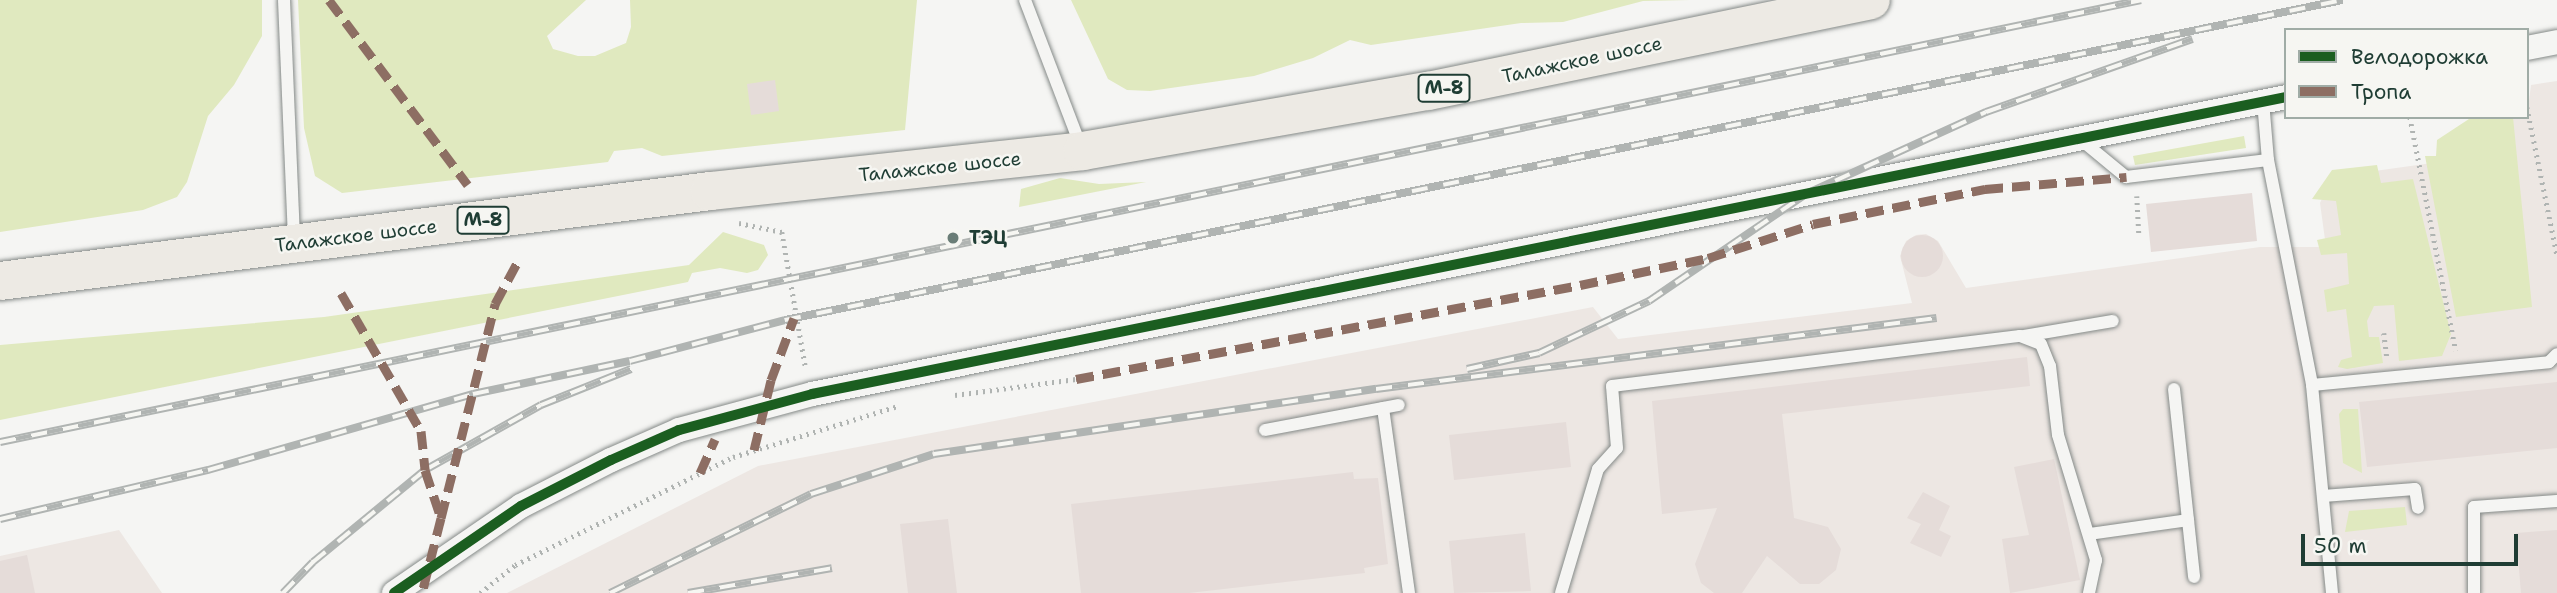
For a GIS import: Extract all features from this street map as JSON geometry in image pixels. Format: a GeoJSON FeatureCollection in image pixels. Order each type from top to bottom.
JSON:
{"type":"FeatureCollection","features":[{"type":"Feature","properties":{"kind":"main road","name":"Талажское шоссе"},"geometry":{"type":"LineString","coordinates":[[0,281],[1083,150],[1428,91],[1861,1]]}},
{"type":"Feature","properties":{"kind":"street"},"geometry":{"type":"LineString","coordinates":[[2529,48],[2557,42]]}},
{"type":"Feature","properties":{"kind":"street"},"geometry":{"type":"LineString","coordinates":[[394,593],[521,506],[611,460],[679,430],[812,394],[2274,99]]}},
{"type":"Feature","properties":{"kind":"lane"},"geometry":{"type":"LineString","coordinates":[[284,0],[295,244]]}},
{"type":"Feature","properties":{"kind":"lane"},"geometry":{"type":"LineString","coordinates":[[1025,0],[1083,150]]}},
{"type":"Feature","properties":{"kind":"lane"},"geometry":{"type":"LineString","coordinates":[[2274,99],[2268,160],[2312,385],[2332,593]]}},
{"type":"Feature","properties":{"kind":"lane"},"geometry":{"type":"LineString","coordinates":[[2080,139],[2126,177],[2268,160]]}},
{"type":"Feature","properties":{"kind":"lane"},"geometry":{"type":"LineString","coordinates":[[1561,593],[1598,469],[1617,448],[1612,386],[2020,336],[2113,321]]}},
{"type":"Feature","properties":{"kind":"lane"},"geometry":{"type":"LineString","coordinates":[[2020,336],[2041,344],[2050,366],[2058,435],[2096,560],[2089,593]]}},
{"type":"Feature","properties":{"kind":"lane"},"geometry":{"type":"LineString","coordinates":[[2312,385],[2459,373],[2550,362],[2557,354]]}},
{"type":"Feature","properties":{"kind":"lane"},"geometry":{"type":"LineString","coordinates":[[2174,389],[2194,577]]}},
{"type":"Feature","properties":{"kind":"lane"},"geometry":{"type":"LineString","coordinates":[[1265,430],[1399,405]]}},
{"type":"Feature","properties":{"kind":"lane"},"geometry":{"type":"LineString","coordinates":[[1383,408],[1409,593]]}},
{"type":"Feature","properties":{"kind":"lane"},"geometry":{"type":"LineString","coordinates":[[2323,496],[2415,489],[2418,508]]}},
{"type":"Feature","properties":{"kind":"lane"},"geometry":{"type":"LineString","coordinates":[[2474,593],[2474,507],[2557,501]]}},
{"type":"Feature","properties":{"kind":"lane"},"geometry":{"type":"LineString","coordinates":[[2089,534],[2188,520]]}},
{"type":"Feature","properties":{"kind":"path"},"geometry":{"type":"LineString","coordinates":[[2529,117],[2557,255]]}},
{"type":"Feature","properties":{"kind":"path"},"geometry":{"type":"LineString","coordinates":[[2410,119],[2459,373]]}},
{"type":"Feature","properties":{"kind":"path"},"geometry":{"type":"LineString","coordinates":[[2137,196],[2138,235]]}},
{"type":"Feature","properties":{"kind":"path"},"geometry":{"type":"LineString","coordinates":[[789,278],[818,431]]}},
{"type":"Feature","properties":{"kind":"path"},"geometry":{"type":"LineString","coordinates":[[949,396],[1076,379]]}},
{"type":"Feature","properties":{"kind":"path"},"geometry":{"type":"LineString","coordinates":[[480,593],[516,565],[733,457],[911,402]]}},
{"type":"Feature","properties":{"kind":"shaded area"},"geometry":{"type":"Polygon","coordinates":[[[2557,81],[2557,593],[507,593],[758,466],[1593,307],[1618,339],[1912,303],[1900,256],[1906,241],[1916,235],[1926,234],[1938,241],[1966,288],[2260,247],[2326,247],[2320,203],[2332,177],[2439,162],[2484,119],[2529,119],[2531,85],[2557,81]]]}},
{"type":"Feature","properties":{"kind":"shaded area"},"geometry":{"type":"Polygon","coordinates":[[[119,530],[162,593],[0,593],[0,556],[119,530]]]}},
{"type":"Feature","properties":{"kind":"green space"},"geometry":{"type":"Polygon","coordinates":[[[0,0],[262,0],[262,36],[234,85],[208,116],[187,182],[177,197],[143,210],[0,232],[0,0]]]}},
{"type":"Feature","properties":{"kind":"green space"},"geometry":{"type":"Polygon","coordinates":[[[298,0],[586,0],[547,36],[553,49],[578,56],[595,56],[626,43],[631,27],[630,0],[917,0],[905,130],[662,156],[642,148],[614,151],[608,162],[342,193],[315,176],[304,128],[298,0]]]}},
{"type":"Feature","properties":{"kind":"green space"},"geometry":{"type":"Polygon","coordinates":[[[1071,0],[1690,0],[1643,1],[1563,22],[1521,23],[1371,45],[1350,40],[1313,58],[1254,76],[1150,91],[1127,90],[1108,79],[1071,0]]]}},
{"type":"Feature","properties":{"kind":"green space"},"geometry":{"type":"Polygon","coordinates":[[[2469,119],[2513,119],[2532,307],[2456,317],[2425,156],[2436,156],[2437,140],[2469,119]]]}},
{"type":"Feature","properties":{"kind":"green space"},"geometry":{"type":"Polygon","coordinates":[[[2244,136],[2246,148],[2135,165],[2133,156],[2244,136]]]}},
{"type":"Feature","properties":{"kind":"green space"},"geometry":{"type":"Polygon","coordinates":[[[2377,165],[2381,183],[2413,179],[2451,334],[2442,356],[2399,361],[2394,305],[2374,306],[2367,321],[2369,337],[2379,337],[2383,363],[2347,369],[2338,367],[2341,360],[2352,357],[2346,309],[2327,312],[2324,290],[2349,284],[2347,253],[2321,255],[2317,240],[2341,235],[2336,201],[2312,199],[2332,170],[2377,165]]]}},
{"type":"Feature","properties":{"kind":"green space"},"geometry":{"type":"Polygon","coordinates":[[[1060,178],[1099,184],[1146,182],[1019,207],[1021,189],[1060,178]]]}},
{"type":"Feature","properties":{"kind":"green space"},"geometry":{"type":"Polygon","coordinates":[[[723,232],[764,245],[768,255],[758,270],[747,273],[720,268],[692,273],[688,282],[0,420],[0,345],[324,317],[689,265],[723,232]]]}},
{"type":"Feature","properties":{"kind":"green space"},"geometry":{"type":"Polygon","coordinates":[[[2343,409],[2358,409],[2362,473],[2343,463],[2339,414],[2343,409]]]}},
{"type":"Feature","properties":{"kind":"green space"},"geometry":{"type":"Polygon","coordinates":[[[2405,507],[2407,525],[2345,532],[2349,511],[2405,507]]]}},
{"type":"Feature","properties":{"kind":"building"},"geometry":{"type":"Polygon","coordinates":[[[775,80],[779,111],[751,115],[747,84],[775,80]]]}},
{"type":"Feature","properties":{"kind":"building"},"geometry":{"type":"Polygon","coordinates":[[[2252,193],[2257,241],[2151,252],[2146,204],[2252,193]]]}},
{"type":"Feature","properties":{"kind":"building"},"geometry":{"type":"Polygon","coordinates":[[[1922,235],[1937,241],[1943,256],[1937,271],[1922,277],[1907,271],[1901,256],[1907,241],[1922,235]]]}},
{"type":"Feature","properties":{"kind":"building"},"geometry":{"type":"Polygon","coordinates":[[[2027,357],[2030,386],[1782,414],[1794,518],[1828,527],[1841,549],[1836,570],[1819,584],[1800,584],[1767,556],[1742,593],[1714,593],[1701,583],[1695,564],[1717,508],[1662,514],[1652,401],[2027,357]]]}},
{"type":"Feature","properties":{"kind":"building"},"geometry":{"type":"Polygon","coordinates":[[[2557,382],[2557,448],[2367,467],[2359,402],[2557,382]]]}},
{"type":"Feature","properties":{"kind":"building"},"geometry":{"type":"Polygon","coordinates":[[[1566,422],[1571,467],[1454,480],[1449,435],[1566,422]]]}},
{"type":"Feature","properties":{"kind":"building"},"geometry":{"type":"Polygon","coordinates":[[[2054,459],[2080,580],[2010,593],[2002,539],[2029,535],[2014,467],[2054,459]]]}},
{"type":"Feature","properties":{"kind":"building"},"geometry":{"type":"Polygon","coordinates":[[[1353,472],[1354,479],[1378,478],[1388,564],[1364,568],[1365,573],[1189,593],[1081,593],[1071,504],[1353,472]]]}},
{"type":"Feature","properties":{"kind":"building"},"geometry":{"type":"Polygon","coordinates":[[[1923,492],[1950,506],[1939,530],[1951,536],[1941,557],[1910,543],[1921,524],[1907,518],[1923,492]]]}},
{"type":"Feature","properties":{"kind":"building"},"geometry":{"type":"Polygon","coordinates":[[[948,519],[957,593],[908,593],[900,524],[948,519]]]}},
{"type":"Feature","properties":{"kind":"building"},"geometry":{"type":"Polygon","coordinates":[[[2557,530],[2557,593],[2521,593],[2516,533],[2557,530]]]}},
{"type":"Feature","properties":{"kind":"building"},"geometry":{"type":"Polygon","coordinates":[[[1525,533],[1531,591],[1454,593],[1449,541],[1525,533]]]}},
{"type":"Feature","properties":{"kind":"building"},"geometry":{"type":"Polygon","coordinates":[[[27,555],[35,593],[0,593],[0,561],[27,555]]]}},
{"type":"Feature","properties":{"kind":"railway"},"geometry":{"type":"LineString","coordinates":[[0,442],[2141,0]]}},
{"type":"Feature","properties":{"kind":"railway"},"geometry":{"type":"LineString","coordinates":[[0,519],[208,470],[473,394],[630,361],[785,320],[2342,0]]}},
{"type":"Feature","properties":{"kind":"railway"},"geometry":{"type":"LineString","coordinates":[[1467,369],[1539,353],[1649,301],[1806,194],[1986,112],[2192,39]]}},
{"type":"Feature","properties":{"kind":"railway"},"geometry":{"type":"LineString","coordinates":[[610,593],[811,494],[934,454],[1376,389],[1937,318]]}},
{"type":"Feature","properties":{"kind":"railway"},"geometry":{"type":"LineString","coordinates":[[283,593],[313,562],[425,470],[541,405],[631,369]]}},
{"type":"Feature","properties":{"kind":"railway"},"geometry":{"type":"LineString","coordinates":[[688,593],[832,568]]}},
{"type":"Feature","properties":{"kind":"marked path"},"geometry":{"type":"LineString","coordinates":[[329,0],[468,185]]}},
{"type":"Feature","properties":{"kind":"marked path"},"geometry":{"type":"LineString","coordinates":[[1076,379],[1580,285],[1708,258],[1813,224],[1985,189],[2126,177]]}},
{"type":"Feature","properties":{"kind":"marked path"},"geometry":{"type":"LineString","coordinates":[[441,518],[495,304],[517,263]]}},
{"type":"Feature","properties":{"kind":"marked path"},"geometry":{"type":"LineString","coordinates":[[341,293],[421,431],[425,470],[441,518],[422,593]]}},
{"type":"Feature","properties":{"kind":"marked path"},"geometry":{"type":"LineString","coordinates":[[754,450],[771,380],[794,318]]}},
{"type":"Feature","properties":{"kind":"marked path"},"geometry":{"type":"LineString","coordinates":[[700,473],[715,439]]}},
{"type":"Feature","properties":{"kind":"cycle path"},"geometry":{"type":"LineString","coordinates":[[394,593],[521,506],[611,460],[679,430],[812,394],[2284,97]]}},
{"type":"Feature","properties":{"kind":"place","name":"ТЭЦ"},"geometry":{"type":"Point","coordinates":[953,238]}}]}
